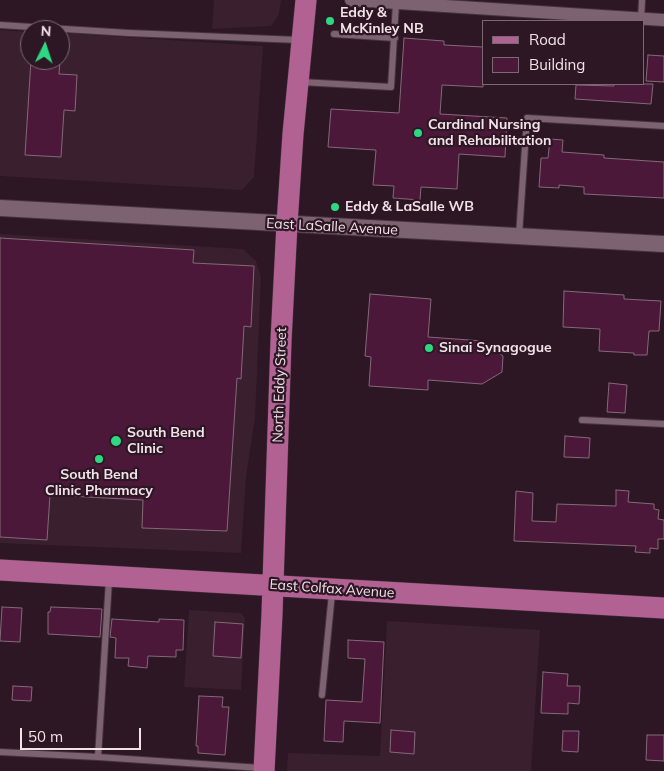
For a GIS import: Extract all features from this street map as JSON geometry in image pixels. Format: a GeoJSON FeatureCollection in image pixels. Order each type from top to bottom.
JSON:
{"type":"FeatureCollection","features":[{"type":"Feature","properties":{"kind":"main road","name":"North Eddy Street"},"geometry":{"type":"LineString","coordinates":[[264,770],[274,585],[281,341],[287,224],[306,0]]}},
{"type":"Feature","properties":{"kind":"main road","name":"East Colfax Avenue"},"geometry":{"type":"LineString","coordinates":[[0,570],[664,608]]}},
{"type":"Feature","properties":{"kind":"street"},"geometry":{"type":"LineString","coordinates":[[351,0],[664,20]]}},
{"type":"Feature","properties":{"kind":"street","name":"East LaSalle Avenue"},"geometry":{"type":"LineString","coordinates":[[0,208],[664,244]]}},
{"type":"Feature","properties":{"kind":"lane"},"geometry":{"type":"LineString","coordinates":[[641,19],[642,0]]}},
{"type":"Feature","properties":{"kind":"lane"},"geometry":{"type":"LineString","coordinates":[[298,81],[391,87],[395,38],[402,2]]}},
{"type":"Feature","properties":{"kind":"lane"},"geometry":{"type":"LineString","coordinates":[[0,25],[167,35],[302,40]]}},
{"type":"Feature","properties":{"kind":"lane"},"geometry":{"type":"LineString","coordinates":[[334,34],[395,38]]}},
{"type":"Feature","properties":{"kind":"lane"},"geometry":{"type":"LineString","coordinates":[[518,236],[527,118],[664,126]]}},
{"type":"Feature","properties":{"kind":"lane"},"geometry":{"type":"LineString","coordinates":[[582,420],[664,424]]}},
{"type":"Feature","properties":{"kind":"lane"},"geometry":{"type":"LineString","coordinates":[[98,757],[109,576]]}},
{"type":"Feature","properties":{"kind":"lane"},"geometry":{"type":"LineString","coordinates":[[322,695],[332,589]]}},
{"type":"Feature","properties":{"kind":"lane"},"geometry":{"type":"LineString","coordinates":[[0,752],[98,757],[264,770]]}},
{"type":"Feature","properties":{"kind":"shaded area"},"geometry":{"type":"Polygon","coordinates":[[[214,0],[281,0],[279,14],[271,26],[212,29],[214,0]]]}},
{"type":"Feature","properties":{"kind":"shaded area"},"geometry":{"type":"Polygon","coordinates":[[[0,30],[20,31],[20,70],[70,70],[70,34],[263,46],[254,177],[242,190],[0,176],[0,30]]]}},
{"type":"Feature","properties":{"kind":"shaded area"},"geometry":{"type":"Polygon","coordinates":[[[0,234],[243,249],[256,261],[261,277],[255,417],[246,477],[241,553],[0,543],[0,234]]]}},
{"type":"Feature","properties":{"kind":"shaded area"},"geometry":{"type":"Polygon","coordinates":[[[189,610],[241,613],[245,618],[241,690],[184,687],[189,610]]]}},
{"type":"Feature","properties":{"kind":"shaded area"},"geometry":{"type":"Polygon","coordinates":[[[387,621],[540,630],[531,771],[287,771],[288,753],[380,756],[387,621]]]}},
{"type":"Feature","properties":{"kind":"building","name":"Cardinal Nursing and Rehabilitation"},"geometry":{"type":"Polygon","coordinates":[[[404,38],[444,41],[444,45],[482,47],[483,87],[442,85],[440,114],[507,118],[505,157],[459,154],[457,189],[421,187],[420,200],[393,198],[394,186],[373,185],[376,150],[328,147],[331,109],[399,113],[404,38]]]}},
{"type":"Feature","properties":{"kind":"building"},"geometry":{"type":"Polygon","coordinates":[[[648,55],[664,56],[664,82],[646,81],[648,55]]]}},
{"type":"Feature","properties":{"kind":"building"},"geometry":{"type":"Polygon","coordinates":[[[30,70],[59,70],[59,74],[77,75],[75,111],[64,110],[61,157],[25,155],[30,70]]]}},
{"type":"Feature","properties":{"kind":"building"},"geometry":{"type":"Polygon","coordinates":[[[653,84],[651,104],[575,99],[576,85],[653,84]]]}},
{"type":"Feature","properties":{"kind":"building"},"geometry":{"type":"Polygon","coordinates":[[[550,139],[563,140],[562,152],[604,155],[604,158],[664,162],[664,198],[584,194],[584,187],[559,185],[559,188],[539,187],[541,158],[548,158],[550,139]]]}},
{"type":"Feature","properties":{"kind":"building"},"geometry":{"type":"Polygon","coordinates":[[[0,238],[194,250],[193,263],[254,266],[251,327],[244,326],[241,379],[237,378],[227,531],[142,528],[143,500],[50,495],[47,540],[0,537],[0,238]]]}},
{"type":"Feature","properties":{"kind":"building"},"geometry":{"type":"Polygon","coordinates":[[[564,291],[624,295],[624,299],[661,301],[659,331],[649,331],[647,355],[599,351],[600,329],[563,327],[564,291]]]}},
{"type":"Feature","properties":{"kind":"building","name":"Sinai Synagogue"},"geometry":{"type":"Polygon","coordinates":[[[370,294],[431,299],[428,337],[483,341],[503,356],[502,372],[482,384],[428,380],[428,390],[369,386],[371,357],[365,356],[370,294]]]}},
{"type":"Feature","properties":{"kind":"building"},"geometry":{"type":"Polygon","coordinates":[[[609,383],[627,385],[625,413],[607,412],[609,383]]]}},
{"type":"Feature","properties":{"kind":"building"},"geometry":{"type":"Polygon","coordinates":[[[565,436],[590,438],[589,458],[564,457],[565,436]]]}},
{"type":"Feature","properties":{"kind":"building"},"geometry":{"type":"Polygon","coordinates":[[[616,490],[629,491],[628,502],[654,504],[654,509],[659,510],[658,519],[664,520],[664,539],[658,539],[658,549],[650,548],[650,553],[635,552],[636,546],[514,541],[516,491],[533,493],[532,521],[556,522],[557,504],[616,506],[616,490]]]}},
{"type":"Feature","properties":{"kind":"building"},"geometry":{"type":"Polygon","coordinates":[[[2,607],[22,608],[20,642],[0,641],[2,607]]]}},
{"type":"Feature","properties":{"kind":"building"},"geometry":{"type":"Polygon","coordinates":[[[51,607],[102,609],[100,637],[48,634],[48,612],[50,612],[51,607]]]}},
{"type":"Feature","properties":{"kind":"building"},"geometry":{"type":"Polygon","coordinates":[[[112,619],[159,622],[159,619],[184,620],[183,650],[176,650],[176,657],[148,656],[147,668],[128,666],[129,658],[115,658],[116,638],[110,637],[112,619]]]}},
{"type":"Feature","properties":{"kind":"building"},"geometry":{"type":"Polygon","coordinates":[[[215,622],[243,624],[241,658],[213,656],[215,622]]]}},
{"type":"Feature","properties":{"kind":"building"},"geometry":{"type":"Polygon","coordinates":[[[348,640],[384,642],[380,723],[344,721],[343,742],[324,741],[326,700],[362,702],[365,659],[348,658],[348,640]]]}},
{"type":"Feature","properties":{"kind":"building"},"geometry":{"type":"Polygon","coordinates":[[[543,672],[568,674],[567,686],[580,686],[579,704],[568,703],[568,714],[541,713],[543,672]]]}},
{"type":"Feature","properties":{"kind":"building"},"geometry":{"type":"Polygon","coordinates":[[[13,686],[32,687],[31,701],[12,700],[13,686]]]}},
{"type":"Feature","properties":{"kind":"building"},"geometry":{"type":"Polygon","coordinates":[[[199,696],[223,697],[222,707],[229,707],[225,755],[198,753],[198,746],[196,746],[199,696]]]}},
{"type":"Feature","properties":{"kind":"building"},"geometry":{"type":"Polygon","coordinates":[[[391,730],[415,732],[414,754],[390,752],[391,730]]]}},
{"type":"Feature","properties":{"kind":"building"},"geometry":{"type":"Polygon","coordinates":[[[563,731],[579,731],[578,752],[562,751],[563,731]]]}},
{"type":"Feature","properties":{"kind":"building"},"geometry":{"type":"Polygon","coordinates":[[[647,735],[664,735],[664,761],[646,760],[647,735]]]}},
{"type":"Feature","properties":{"kind":"place","name":"Eddy & McKinley NB"},"geometry":{"type":"Point","coordinates":[330,21]}},
{"type":"Feature","properties":{"kind":"place","name":"Cardinal Nursing and Rehabilitation"},"geometry":{"type":"Point","coordinates":[418,133]}},
{"type":"Feature","properties":{"kind":"place","name":"Eddy & LaSalle WB"},"geometry":{"type":"Point","coordinates":[335,207]}},
{"type":"Feature","properties":{"kind":"place","name":"Sinai Synagogue"},"geometry":{"type":"Point","coordinates":[429,348]}},
{"type":"Feature","properties":{"kind":"place","name":"South Bend Clinic"},"geometry":{"type":"Point","coordinates":[116,441]}},
{"type":"Feature","properties":{"kind":"place","name":"South Bend Clinic Pharmacy"},"geometry":{"type":"Point","coordinates":[99,459]}}]}
